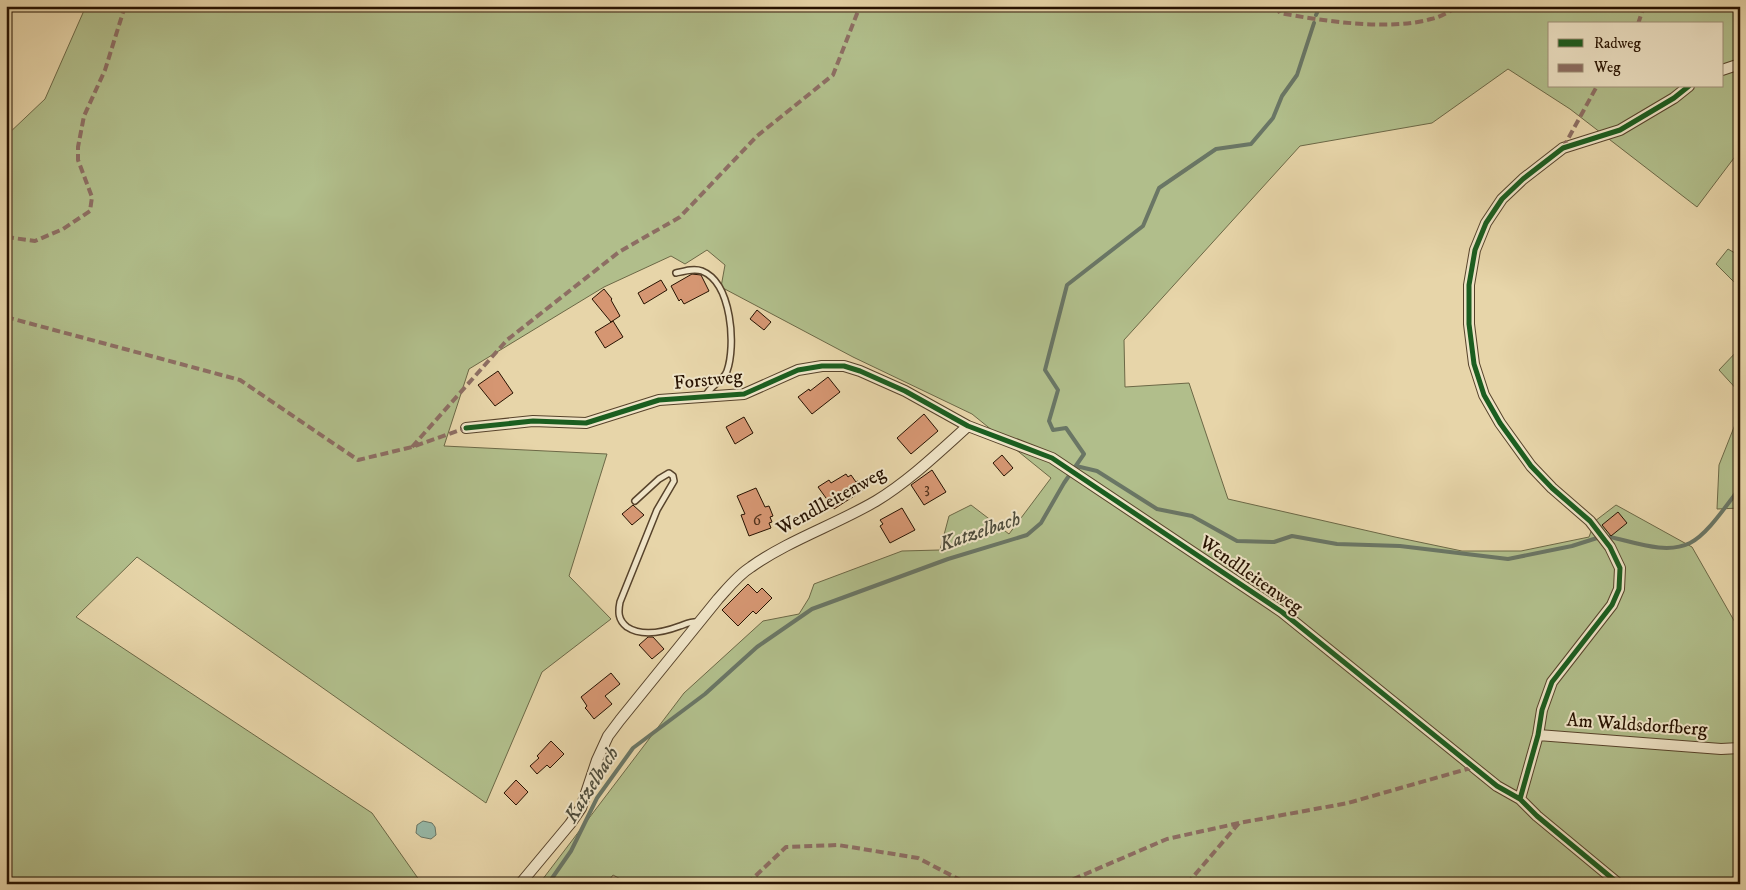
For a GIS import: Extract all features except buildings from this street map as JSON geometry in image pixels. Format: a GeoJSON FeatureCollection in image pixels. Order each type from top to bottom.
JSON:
{"type":"FeatureCollection","features":[{"type":"Feature","properties":{"kind":"street"},"geometry":{"type":"LineString","coordinates":[[1724,69],[1740,64]]}},
{"type":"Feature","properties":{"kind":"street"},"geometry":{"type":"LineString","coordinates":[[1520,799],[1538,735],[1542,710],[1552,682],[1612,605],[1619,589],[1620,568],[1610,547],[1590,521],[1552,488],[1531,466],[1500,423],[1484,395],[1474,364],[1470,324],[1470,285],[1475,250],[1486,223],[1502,199],[1523,179],[1563,148],[1620,130],[1674,98],[1686,88]]}},
{"type":"Feature","properties":{"kind":"street","name":"Forstweg"},"geometry":{"type":"LineString","coordinates":[[466,428],[533,421],[586,423],[659,400],[744,394],[798,370],[822,366],[844,366],[860,371],[905,391],[968,426]]}},
{"type":"Feature","properties":{"kind":"street","name":"Wendlleitenweg"},"geometry":{"type":"LineString","coordinates":[[520,884],[581,808],[597,760],[608,736],[718,599],[750,567],[790,544],[876,500],[927,462],[968,426],[1052,458],[1282,612],[1497,786],[1520,799],[1537,816],[1619,884]]}},
{"type":"Feature","properties":{"kind":"street","name":"Am Waldsdorfberg"},"geometry":{"type":"LineString","coordinates":[[1538,735],[1721,749],[1740,748]]}},
{"type":"Feature","properties":{"kind":"lane"},"geometry":{"type":"LineString","coordinates":[[676,273],[695,270],[703,271],[709,276],[723,296],[731,321],[732,334],[728,368],[725,376],[706,393],[705,398]]}},
{"type":"Feature","properties":{"kind":"lane"},"geometry":{"type":"LineString","coordinates":[[635,500],[663,476],[669,474],[673,476],[674,481],[657,510],[620,602],[619,618],[625,626],[643,633],[677,627],[695,621],[699,622]]}},
{"type":"Feature","properties":{"kind":"green space"},"geometry":{"type":"Polygon","coordinates":[[[86,6],[1740,6],[1740,150],[1697,207],[1570,109],[1508,69],[1432,123],[1300,146],[1124,340],[1125,387],[1189,383],[1228,499],[1462,551],[1521,551],[1589,537],[1595,521],[1616,505],[1692,547],[1740,631],[1740,884],[1599,884],[1584,882],[1580,884],[630,884],[613,875],[606,884],[539,884],[684,693],[763,621],[799,614],[809,598],[814,584],[902,551],[940,550],[949,516],[971,505],[1009,534],[1051,478],[972,414],[853,357],[721,287],[725,265],[707,250],[685,264],[671,256],[604,287],[469,369],[444,446],[607,454],[569,576],[611,619],[542,672],[486,803],[137,557],[76,617],[372,813],[422,884],[6,884],[6,136],[45,99],[86,6]]]}},
{"type":"Feature","properties":{"kind":"green space"},"geometry":{"type":"Polygon","coordinates":[[[1728,249],[1740,256],[1740,288],[1716,264],[1728,249]]]}},
{"type":"Feature","properties":{"kind":"green space"},"geometry":{"type":"Polygon","coordinates":[[[1740,348],[1740,393],[1719,370],[1740,348]]]}},
{"type":"Feature","properties":{"kind":"green space"},"geometry":{"type":"Polygon","coordinates":[[[1740,412],[1740,508],[1717,509],[1719,465],[1740,412]]]}},
{"type":"Feature","properties":{"kind":"shaded area"},"geometry":{"type":"Polygon","coordinates":[[[423,821],[432,823],[435,827],[436,835],[431,839],[421,837],[416,833],[417,825],[423,821]]]}},
{"type":"Feature","properties":{"kind":"waterway","name":"Katzelbach"},"geometry":{"type":"LineString","coordinates":[[1316,15],[1320,6]]}},
{"type":"Feature","properties":{"kind":"waterway","name":"Katzelbach"},"geometry":{"type":"LineString","coordinates":[[548,884],[571,851],[597,798],[633,748],[705,694],[757,647],[812,609],[948,559],[1027,535],[1041,523],[1064,483],[1084,454],[1066,428],[1053,430],[1049,421],[1058,390],[1045,370],[1067,285],[1143,226],[1159,188],[1216,149],[1251,144],[1273,118],[1282,96],[1297,75],[1314,23]]}},
{"type":"Feature","properties":{"kind":"waterway"},"geometry":{"type":"LineString","coordinates":[[1076,466],[1097,471],[1157,509],[1192,516],[1237,541],[1274,542],[1292,536],[1337,544],[1400,546],[1508,559],[1572,546],[1597,538]]}},
{"type":"Feature","properties":{"kind":"waterway"},"geometry":{"type":"LineString","coordinates":[[1610,537],[1660,548],[1671,548],[1690,543],[1704,533],[1740,488]]}},
{"type":"Feature","properties":{"kind":"marked path"},"geometry":{"type":"LineString","coordinates":[[6,237],[35,241],[63,229],[90,211],[92,197],[78,160],[78,147],[84,116],[105,70],[125,6]]}},
{"type":"Feature","properties":{"kind":"marked path"},"geometry":{"type":"LineString","coordinates":[[412,447],[507,340],[619,252],[680,217],[757,136],[833,75],[860,6]]}},
{"type":"Feature","properties":{"kind":"marked path"},"geometry":{"type":"LineString","coordinates":[[1276,6],[1280,13],[1356,24],[1414,23],[1442,15],[1459,6]]}},
{"type":"Feature","properties":{"kind":"marked path"},"geometry":{"type":"LineString","coordinates":[[1639,22],[1644,6]]}},
{"type":"Feature","properties":{"kind":"marked path"},"geometry":{"type":"LineString","coordinates":[[1563,148],[1596,88]]}},
{"type":"Feature","properties":{"kind":"marked path"},"geometry":{"type":"LineString","coordinates":[[6,317],[240,380],[358,460],[412,447],[466,428]]}},
{"type":"Feature","properties":{"kind":"marked path"},"geometry":{"type":"LineString","coordinates":[[1062,884],[1167,839],[1239,823],[1348,803],[1474,767]]}},
{"type":"Feature","properties":{"kind":"marked path"},"geometry":{"type":"LineString","coordinates":[[1187,884],[1239,823]]}},
{"type":"Feature","properties":{"kind":"marked path"},"geometry":{"type":"LineString","coordinates":[[747,884],[786,847],[838,845],[918,858],[968,884]]}},
{"type":"Feature","properties":{"kind":"cycle path"},"geometry":{"type":"LineString","coordinates":[[1520,799],[1538,735],[1542,710],[1552,682],[1612,605],[1619,589],[1620,568],[1610,547],[1590,521],[1552,488],[1531,466],[1500,423],[1484,395],[1474,364],[1469,324],[1469,285],[1475,250],[1486,223],[1502,199],[1523,179],[1563,148],[1620,130],[1674,98],[1686,88]]}},
{"type":"Feature","properties":{"kind":"cycle path"},"geometry":{"type":"LineString","coordinates":[[466,428],[533,421],[586,423],[659,400],[744,394],[798,370],[822,366],[844,366],[860,371],[905,391],[968,426],[1052,458],[1282,612],[1497,786],[1520,799],[1537,816],[1619,884]]}}]}
